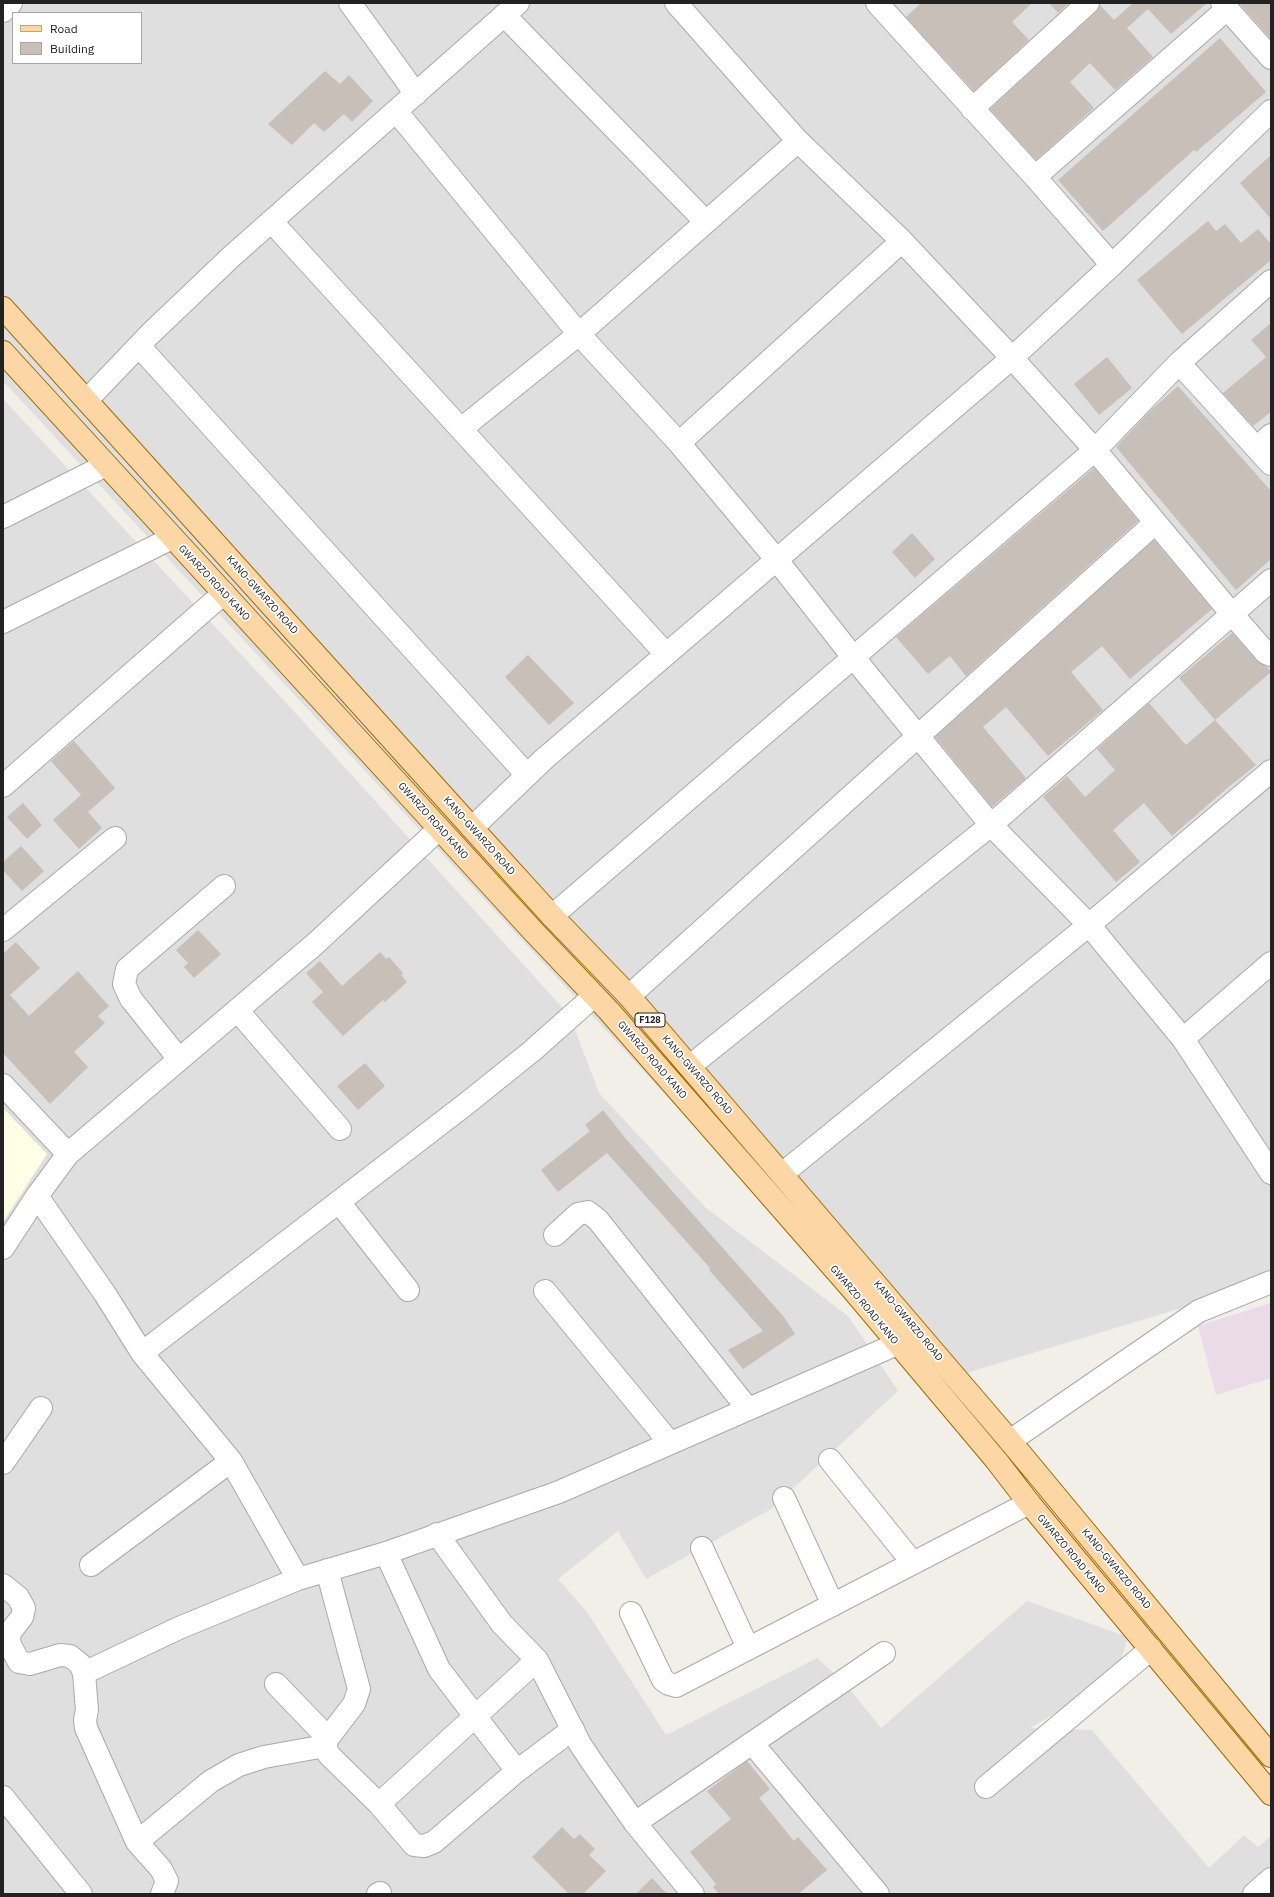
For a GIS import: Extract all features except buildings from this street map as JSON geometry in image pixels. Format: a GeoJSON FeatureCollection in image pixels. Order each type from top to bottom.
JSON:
{"type":"FeatureCollection","features":[{"type":"Feature","properties":{"kind":"main road","name":"KANO-GWARZO ROAD"},"geometry":{"type":"LineString","coordinates":[[3,308],[552,916],[629,996],[1010,1441],[1271,1756]]}},
{"type":"Feature","properties":{"kind":"main road","name":"GWARZO ROAD KANO"},"geometry":{"type":"LineString","coordinates":[[5,357],[224,593],[439,829],[609,1011],[853,1290],[996,1460],[1029,1503],[1271,1794]]}},
{"type":"Feature","properties":{"kind":"main road"},"geometry":{"type":"LineString","coordinates":[[340,720],[357,701]]}},
{"type":"Feature","properties":{"kind":"main road"},"geometry":{"type":"LineString","coordinates":[[1227,1741],[1246,1726]]}},
{"type":"Feature","properties":{"kind":"street"},"geometry":{"type":"LineString","coordinates":[[3,10],[11,3]]}},
{"type":"Feature","properties":{"kind":"street"},"geometry":{"type":"LineString","coordinates":[[350,3],[416,94]]}},
{"type":"Feature","properties":{"kind":"street"},"geometry":{"type":"LineString","coordinates":[[676,3],[798,142],[902,241],[1012,358],[1095,450],[1232,614],[1266,652],[1271,655]]}},
{"type":"Feature","properties":{"kind":"street"},"geometry":{"type":"LineString","coordinates":[[972,109],[1088,3]]}},
{"type":"Feature","properties":{"kind":"street"},"geometry":{"type":"LineString","coordinates":[[885,6],[972,109],[1035,177],[1112,265]]}},
{"type":"Feature","properties":{"kind":"street"},"geometry":{"type":"LineString","coordinates":[[1035,177],[1224,6],[1271,58]]}},
{"type":"Feature","properties":{"kind":"street"},"geometry":{"type":"LineString","coordinates":[[87,400],[139,346],[232,256],[511,9],[706,222]]}},
{"type":"Feature","properties":{"kind":"street"},"geometry":{"type":"LineString","coordinates":[[396,111],[579,334],[679,443],[776,559],[853,657],[991,825],[1089,925],[1183,1039],[1268,1160]]}},
{"type":"Feature","properties":{"kind":"street"},"geometry":{"type":"LineString","coordinates":[[472,828],[527,775],[666,654],[1012,358],[1112,265],[1271,111]]}},
{"type":"Feature","properties":{"kind":"street"},"geometry":{"type":"LineString","coordinates":[[461,429],[579,334],[798,142]]}},
{"type":"Feature","properties":{"kind":"street"},"geometry":{"type":"LineString","coordinates":[[272,221],[666,654]]}},
{"type":"Feature","properties":{"kind":"street"},"geometry":{"type":"LineString","coordinates":[[679,443],[902,241]]}},
{"type":"Feature","properties":{"kind":"street"},"geometry":{"type":"LineString","coordinates":[[552,916],[1095,450],[1179,363],[1271,281]]}},
{"type":"Feature","properties":{"kind":"street"},"geometry":{"type":"LineString","coordinates":[[139,346],[527,775]]}},
{"type":"Feature","properties":{"kind":"street"},"geometry":{"type":"LineString","coordinates":[[1179,363],[1264,442],[1271,464]]}},
{"type":"Feature","properties":{"kind":"street"},"geometry":{"type":"LineString","coordinates":[[3,518],[106,465]]}},
{"type":"Feature","properties":{"kind":"street"},"geometry":{"type":"LineString","coordinates":[[629,996],[1155,523]]}},
{"type":"Feature","properties":{"kind":"street"},"geometry":{"type":"LineString","coordinates":[[3,622],[172,538]]}},
{"type":"Feature","properties":{"kind":"street"},"geometry":{"type":"LineString","coordinates":[[690,1066],[991,825],[1271,580]]}},
{"type":"Feature","properties":{"kind":"street"},"geometry":{"type":"LineString","coordinates":[[3,786],[224,593]]}},
{"type":"Feature","properties":{"kind":"street"},"geometry":{"type":"LineString","coordinates":[[782,1174],[1089,925],[1271,772]]}},
{"type":"Feature","properties":{"kind":"street"},"geometry":{"type":"LineString","coordinates":[[3,1248],[37,1196],[68,1154],[314,944],[439,829]]}},
{"type":"Feature","properties":{"kind":"street"},"geometry":{"type":"LineString","coordinates":[[3,930],[115,838]]}},
{"type":"Feature","properties":{"kind":"street"},"geometry":{"type":"LineString","coordinates":[[179,1060],[131,999],[124,984],[127,969],[224,886]]}},
{"type":"Feature","properties":{"kind":"street"},"geometry":{"type":"LineString","coordinates":[[1183,1039],[1271,963]]}},
{"type":"Feature","properties":{"kind":"street"},"geometry":{"type":"LineString","coordinates":[[142,1353],[526,1056],[594,996]]}},
{"type":"Feature","properties":{"kind":"street"},"geometry":{"type":"LineString","coordinates":[[237,1010],[340,1129]]}},
{"type":"Feature","properties":{"kind":"street"},"geometry":{"type":"LineString","coordinates":[[3,1085],[68,1154]]}},
{"type":"Feature","properties":{"kind":"street"},"geometry":{"type":"LineString","coordinates":[[37,1196],[105,1294],[142,1353],[231,1462],[298,1579]]}},
{"type":"Feature","properties":{"kind":"street"},"geometry":{"type":"LineString","coordinates":[[339,1202],[408,1290]]}},
{"type":"Feature","properties":{"kind":"street"},"geometry":{"type":"LineString","coordinates":[[555,1235],[578,1214],[588,1212],[598,1220],[748,1409]]}},
{"type":"Feature","properties":{"kind":"street"},"geometry":{"type":"LineString","coordinates":[[1010,1441],[1199,1311],[1271,1282]]}},
{"type":"Feature","properties":{"kind":"street"},"geometry":{"type":"LineString","coordinates":[[545,1291],[670,1443]]}},
{"type":"Feature","properties":{"kind":"street"},"geometry":{"type":"LineString","coordinates":[[84,1673],[179,1628],[298,1579],[386,1553],[559,1492],[897,1344]]}},
{"type":"Feature","properties":{"kind":"street"},"geometry":{"type":"LineString","coordinates":[[3,1463],[41,1408]]}},
{"type":"Feature","properties":{"kind":"street"},"geometry":{"type":"LineString","coordinates":[[830,1460],[913,1563]]}},
{"type":"Feature","properties":{"kind":"street"},"geometry":{"type":"LineString","coordinates":[[92,1565],[231,1462]]}},
{"type":"Feature","properties":{"kind":"street"},"geometry":{"type":"LineString","coordinates":[[784,1498],[833,1604]]}},
{"type":"Feature","properties":{"kind":"street"},"geometry":{"type":"LineString","coordinates":[[631,1613],[663,1680],[676,1686],[1029,1503]]}},
{"type":"Feature","properties":{"kind":"street"},"geometry":{"type":"LineString","coordinates":[[437,1534],[502,1624],[537,1660],[580,1744],[635,1823],[693,1894]]}},
{"type":"Feature","properties":{"kind":"street"},"geometry":{"type":"LineString","coordinates":[[702,1548],[748,1648]]}},
{"type":"Feature","properties":{"kind":"street"},"geometry":{"type":"LineString","coordinates":[[386,1553],[439,1669],[476,1715],[517,1772]]}},
{"type":"Feature","properties":{"kind":"street"},"geometry":{"type":"LineString","coordinates":[[137,1842],[212,1781],[239,1765],[264,1757],[327,1742],[354,1704],[359,1689],[327,1570]]}},
{"type":"Feature","properties":{"kind":"street"},"geometry":{"type":"LineString","coordinates":[[3,1585],[18,1597],[24,1608],[22,1617],[11,1632],[9,1638],[10,1645],[19,1662],[30,1664],[60,1655],[70,1656],[80,1664],[84,1673],[87,1710],[84,1720],[86,1728],[137,1842],[161,1869],[166,1881],[162,1894]]}},
{"type":"Feature","properties":{"kind":"street"},"geometry":{"type":"LineString","coordinates":[[986,1787],[1151,1650]]}},
{"type":"Feature","properties":{"kind":"street"},"geometry":{"type":"LineString","coordinates":[[635,1823],[884,1653]]}},
{"type":"Feature","properties":{"kind":"street"},"geometry":{"type":"LineString","coordinates":[[379,1804],[537,1660]]}},
{"type":"Feature","properties":{"kind":"street"},"geometry":{"type":"LineString","coordinates":[[276,1684],[327,1742],[329,1755],[379,1804],[414,1845],[424,1846],[434,1842],[517,1772],[573,1729]]}},
{"type":"Feature","properties":{"kind":"street"},"geometry":{"type":"LineString","coordinates":[[752,1743],[878,1894]]}},
{"type":"Feature","properties":{"kind":"street"},"geometry":{"type":"LineString","coordinates":[[3,1797],[81,1894]]}},
{"type":"Feature","properties":{"kind":"shaded area"},"geometry":{"type":"Polygon","coordinates":[[[3,3],[1271,3],[1271,1281],[950,1378],[897,1344],[3,381],[3,3]]]}},
{"type":"Feature","properties":{"kind":"shaded area"},"geometry":{"type":"Polygon","coordinates":[[[3,399],[291,708],[570,1016],[599,1093],[705,1207],[849,1317],[898,1391],[771,1509],[646,1579],[618,1531],[558,1579],[587,1612],[666,1735],[817,1658],[844,1682],[881,1728],[1027,1601],[1128,1637],[1116,1678],[1030,1728],[1092,1730],[1209,1868],[1244,1835],[1258,1847],[1271,1836],[1271,1894],[3,1894],[3,399]]]}},
{"type":"Feature","properties":{"kind":"shaded area"},"geometry":{"type":"Polygon","coordinates":[[[3,1108],[47,1154],[3,1222],[3,1108]]]}},
{"type":"Feature","properties":{"kind":"shaded area"},"geometry":{"type":"Polygon","coordinates":[[[1271,1303],[1271,1378],[1216,1395],[1198,1326],[1271,1303]]]}}]}
